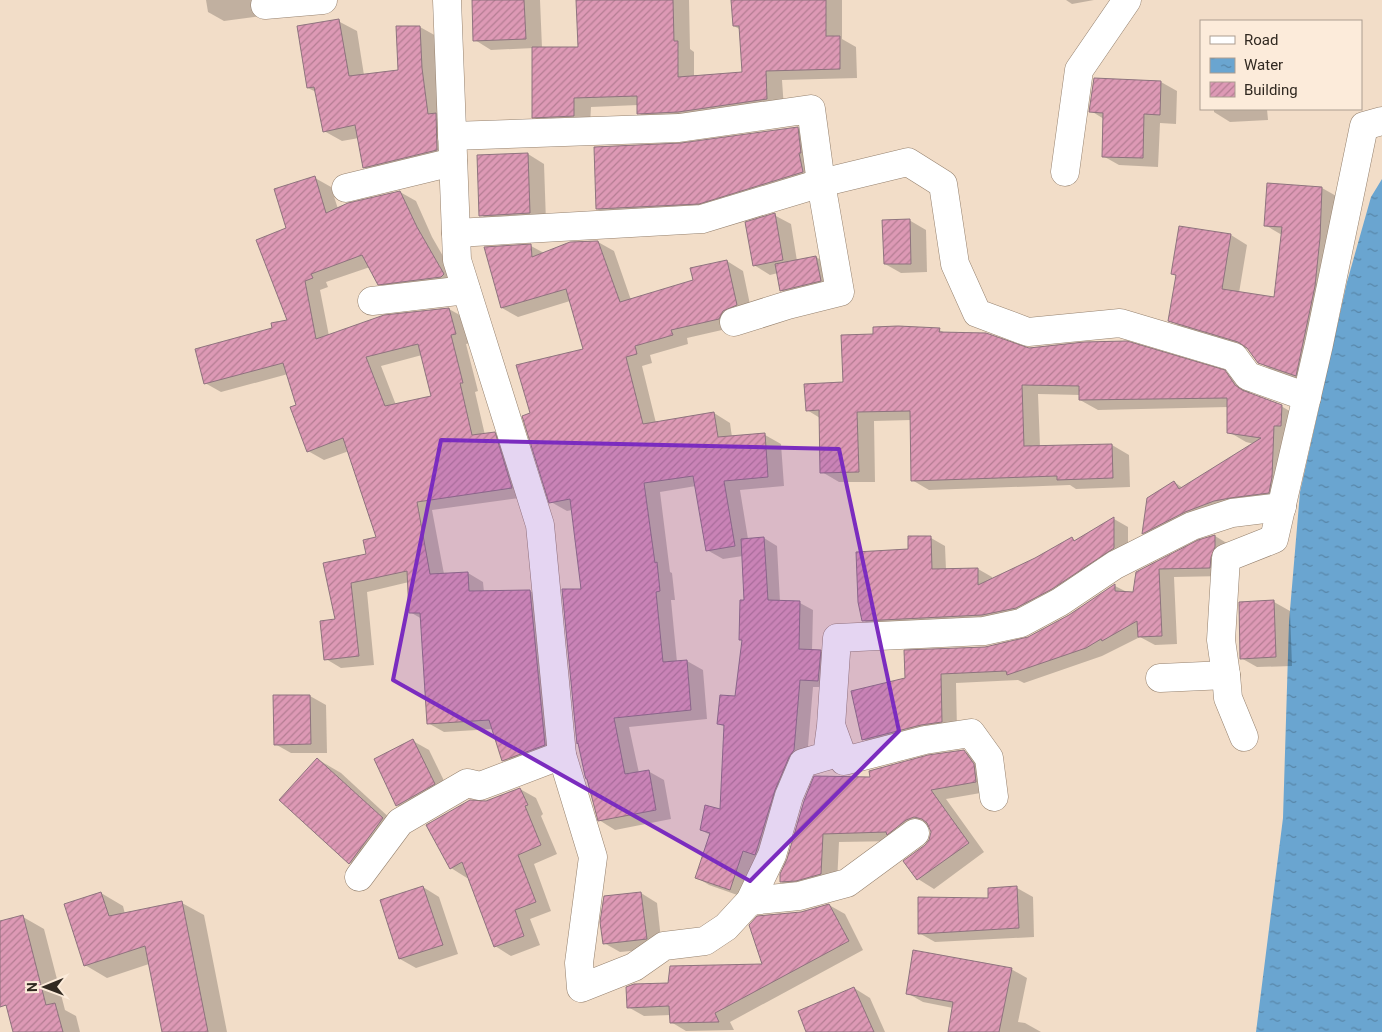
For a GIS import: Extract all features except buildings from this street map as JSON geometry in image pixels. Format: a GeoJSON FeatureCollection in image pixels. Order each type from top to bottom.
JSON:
{"type":"FeatureCollection","features":[{"type":"Feature","properties":{"kind":"street"},"geometry":{"type":"LineString","coordinates":[[265,5],[323,0]]}},
{"type":"Feature","properties":{"kind":"street"},"geometry":{"type":"LineString","coordinates":[[447,0],[457,260],[540,525],[562,754],[593,858],[579,963],[581,988],[634,967],[664,946],[706,941],[726,927],[750,901],[772,855],[789,796],[803,763],[827,756],[837,638],[984,631],[1021,623],[1060,602],[1115,565],[1192,526],[1232,513],[1282,507]]}},
{"type":"Feature","properties":{"kind":"street"},"geometry":{"type":"LineString","coordinates":[[1065,172],[1079,70],[1127,0]]}},
{"type":"Feature","properties":{"kind":"street"},"geometry":{"type":"LineString","coordinates":[[346,188],[453,149],[678,128],[811,109],[821,183],[840,292],[788,305],[734,322]]}},
{"type":"Feature","properties":{"kind":"street"},"geometry":{"type":"LineString","coordinates":[[1244,737],[1228,698],[1221,640],[1226,558],[1274,539],[1307,397],[1364,126],[1382,121]]}},
{"type":"Feature","properties":{"kind":"street"},"geometry":{"type":"LineString","coordinates":[[456,233],[702,219],[821,183],[908,162],[943,184],[955,264],[976,313],[1028,332],[1120,323],[1234,356],[1248,376],[1307,397]]}},
{"type":"Feature","properties":{"kind":"street"},"geometry":{"type":"LineString","coordinates":[[372,301],[466,290]]}},
{"type":"Feature","properties":{"kind":"street"},"geometry":{"type":"LineString","coordinates":[[1160,678],[1226,675]]}},
{"type":"Feature","properties":{"kind":"street"},"geometry":{"type":"LineString","coordinates":[[831,726],[844,761],[925,740],[971,733],[989,758],[994,797]]}},
{"type":"Feature","properties":{"kind":"street"},"geometry":{"type":"LineString","coordinates":[[358,877],[400,822],[467,783],[480,786],[562,754]]}},
{"type":"Feature","properties":{"kind":"street"},"geometry":{"type":"LineString","coordinates":[[750,901],[799,896],[847,882],[915,833]]}},
{"type":"Feature","properties":{"kind":"highlighted area"},"geometry":{"type":"Polygon","coordinates":[[[441,440],[839,449],[899,731],[750,881],[393,680],[441,440]]]}},
{"type":"Feature","properties":{"kind":"water"},"geometry":{"type":"Polygon","coordinates":[[[1382,179],[1382,1032],[1256,1032],[1283,818],[1289,622],[1300,492],[1347,282],[1371,197],[1382,179]]]}}]}
